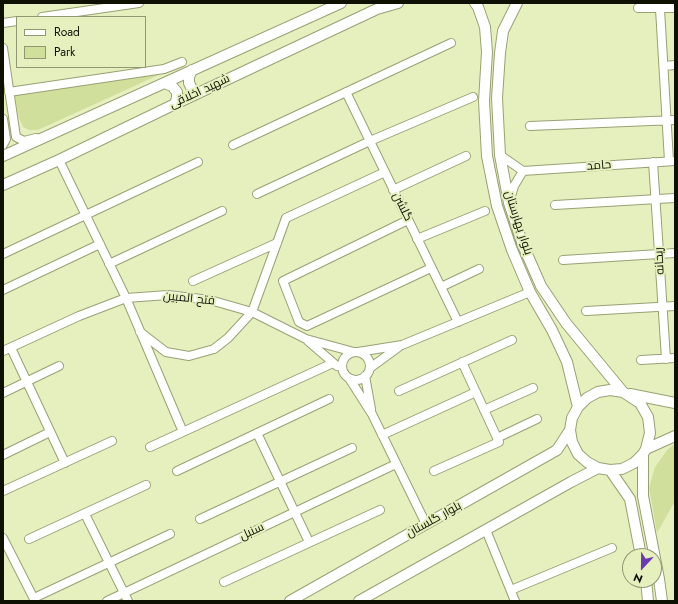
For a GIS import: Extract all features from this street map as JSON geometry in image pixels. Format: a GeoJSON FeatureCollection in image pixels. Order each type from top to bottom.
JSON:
{"type":"FeatureCollection","features":[{"type":"Feature","properties":{"kind":"main road","name":"شهید اخلاقی"},"geometry":{"type":"LineString","coordinates":[[3,156],[341,3]]}},
{"type":"Feature","properties":{"kind":"main road","name":"شهید اخلاقی"},"geometry":{"type":"LineString","coordinates":[[3,186],[377,9],[398,3]]}},
{"type":"Feature","properties":{"kind":"main road","name":"بلوار بهارستان"},"geometry":{"type":"LineString","coordinates":[[475,3],[478,7],[485,27],[487,52],[484,101],[487,148],[495,199],[512,250],[530,292],[552,330],[567,362],[578,407]]}},
{"type":"Feature","properties":{"kind":"main road","name":"بلوار بهارستان"},"geometry":{"type":"LineString","coordinates":[[517,3],[504,31],[500,53],[497,98],[500,155],[509,203],[523,246],[541,286],[566,323],[625,393]]}},
{"type":"Feature","properties":{"kind":"main road"},"geometry":{"type":"LineString","coordinates":[[192,70],[189,77],[189,83],[192,89],[199,93]]}},
{"type":"Feature","properties":{"kind":"main road"},"geometry":{"type":"LineString","coordinates":[[164,83],[172,86],[177,92],[175,104]]}},
{"type":"Feature","properties":{"kind":"main road"},"geometry":{"type":"LineString","coordinates":[[675,403],[610,390],[598,392],[587,398],[578,407],[572,418],[570,430],[572,442],[578,454],[587,462],[598,468],[610,470],[622,468],[634,463],[644,451],[675,436]]}},
{"type":"Feature","properties":{"kind":"main road"},"geometry":{"type":"LineString","coordinates":[[625,393],[640,403],[648,417],[650,433],[644,451],[643,496],[662,601]]}},
{"type":"Feature","properties":{"kind":"main road","name":"بلوار گلستان"},"geometry":{"type":"LineString","coordinates":[[290,601],[557,450],[570,430]]}},
{"type":"Feature","properties":{"kind":"main road"},"geometry":{"type":"LineString","coordinates":[[358,601],[598,468]]}},
{"type":"Feature","properties":{"kind":"main road"},"geometry":{"type":"LineString","coordinates":[[610,470],[630,499],[639,548]]}},
{"type":"Feature","properties":{"kind":"main road"},"geometry":{"type":"LineString","coordinates":[[647,588],[648,601]]}},
{"type":"Feature","properties":{"kind":"street"},"geometry":{"type":"LineString","coordinates":[[49,16],[139,3]]}},
{"type":"Feature","properties":{"kind":"street"},"geometry":{"type":"LineString","coordinates":[[638,8],[675,8]]}},
{"type":"Feature","properties":{"kind":"street"},"geometry":{"type":"LineString","coordinates":[[660,9],[664,66],[671,120],[672,161]]}},
{"type":"Feature","properties":{"kind":"street"},"geometry":{"type":"LineString","coordinates":[[3,23],[16,21]]}},
{"type":"Feature","properties":{"kind":"street"},"geometry":{"type":"LineString","coordinates":[[233,146],[451,43]]}},
{"type":"Feature","properties":{"kind":"street"},"geometry":{"type":"LineString","coordinates":[[3,48],[16,137],[12,142],[4,142],[3,120]]}},
{"type":"Feature","properties":{"kind":"street"},"geometry":{"type":"LineString","coordinates":[[9,92],[164,69],[182,62]]}},
{"type":"Feature","properties":{"kind":"street"},"geometry":{"type":"LineString","coordinates":[[664,66],[675,65]]}},
{"type":"Feature","properties":{"kind":"street","name":"گلشن"},"geometry":{"type":"LineString","coordinates":[[346,92],[458,322]]}},
{"type":"Feature","properties":{"kind":"street"},"geometry":{"type":"LineString","coordinates":[[257,194],[370,141],[472,97]]}},
{"type":"Feature","properties":{"kind":"street"},"geometry":{"type":"LineString","coordinates":[[530,126],[671,120]]}},
{"type":"Feature","properties":{"kind":"street"},"geometry":{"type":"LineString","coordinates":[[16,137],[24,141],[47,135]]}},
{"type":"Feature","properties":{"kind":"street"},"geometry":{"type":"LineString","coordinates":[[500,155],[523,171],[514,186],[509,203]]}},
{"type":"Feature","properties":{"kind":"street"},"geometry":{"type":"LineString","coordinates":[[393,190],[466,156]]}},
{"type":"Feature","properties":{"kind":"street"},"geometry":{"type":"LineString","coordinates":[[59,160],[126,298],[183,432]]}},
{"type":"Feature","properties":{"kind":"street","name":"حامد"},"geometry":{"type":"LineString","coordinates":[[523,171],[672,161]]}},
{"type":"Feature","properties":{"kind":"street"},"geometry":{"type":"LineString","coordinates":[[3,254],[198,162]]}},
{"type":"Feature","properties":{"kind":"street","name":"ریحانه"},"geometry":{"type":"LineString","coordinates":[[653,162],[666,359]]}},
{"type":"Feature","properties":{"kind":"street"},"geometry":{"type":"LineString","coordinates":[[140,332],[166,352],[189,356],[214,349],[228,338],[252,312],[286,218],[385,172]]}},
{"type":"Feature","properties":{"kind":"street"},"geometry":{"type":"LineString","coordinates":[[555,206],[675,198]]}},
{"type":"Feature","properties":{"kind":"street"},"geometry":{"type":"LineString","coordinates":[[109,264],[222,211]]}},
{"type":"Feature","properties":{"kind":"street"},"geometry":{"type":"LineString","coordinates":[[418,239],[485,211]]}},
{"type":"Feature","properties":{"kind":"street"},"geometry":{"type":"LineString","coordinates":[[408,220],[283,281],[299,322],[307,326],[431,268]]}},
{"type":"Feature","properties":{"kind":"street"},"geometry":{"type":"LineString","coordinates":[[194,281],[277,243]]}},
{"type":"Feature","properties":{"kind":"street"},"geometry":{"type":"LineString","coordinates":[[3,290],[100,244]]}},
{"type":"Feature","properties":{"kind":"street"},"geometry":{"type":"LineString","coordinates":[[563,260],[675,253]]}},
{"type":"Feature","properties":{"kind":"street"},"geometry":{"type":"LineString","coordinates":[[441,287],[479,269]]}},
{"type":"Feature","properties":{"kind":"street"},"geometry":{"type":"LineString","coordinates":[[426,524],[372,414],[342,368],[344,359],[350,353],[402,345],[530,292]]}},
{"type":"Feature","properties":{"kind":"street","name":"فتح المبین"},"geometry":{"type":"LineString","coordinates":[[7,349],[79,316],[126,298],[168,295],[210,300],[252,312],[306,339]]}},
{"type":"Feature","properties":{"kind":"street"},"geometry":{"type":"LineString","coordinates":[[586,311],[675,306]]}},
{"type":"Feature","properties":{"kind":"street"},"geometry":{"type":"LineString","coordinates":[[306,339],[346,375],[358,380],[402,345]]}},
{"type":"Feature","properties":{"kind":"street"},"geometry":{"type":"LineString","coordinates":[[306,339],[363,354],[368,360],[372,414]]}},
{"type":"Feature","properties":{"kind":"street"},"geometry":{"type":"LineString","coordinates":[[399,390],[512,340]]}},
{"type":"Feature","properties":{"kind":"street"},"geometry":{"type":"LineString","coordinates":[[7,349],[27,382],[65,463]]}},
{"type":"Feature","properties":{"kind":"street"},"geometry":{"type":"LineString","coordinates":[[641,360],[675,358]]}},
{"type":"Feature","properties":{"kind":"street"},"geometry":{"type":"LineString","coordinates":[[462,362],[498,440]]}},
{"type":"Feature","properties":{"kind":"street"},"geometry":{"type":"LineString","coordinates":[[150,447],[334,363]]}},
{"type":"Feature","properties":{"kind":"street"},"geometry":{"type":"LineString","coordinates":[[3,393],[59,366]]}},
{"type":"Feature","properties":{"kind":"street"},"geometry":{"type":"LineString","coordinates":[[484,410],[533,388]]}},
{"type":"Feature","properties":{"kind":"street"},"geometry":{"type":"LineString","coordinates":[[382,435],[476,392]]}},
{"type":"Feature","properties":{"kind":"street"},"geometry":{"type":"LineString","coordinates":[[177,471],[329,399]]}},
{"type":"Feature","properties":{"kind":"street"},"geometry":{"type":"LineString","coordinates":[[434,471],[538,419]]}},
{"type":"Feature","properties":{"kind":"street"},"geometry":{"type":"LineString","coordinates":[[3,455],[50,432]]}},
{"type":"Feature","properties":{"kind":"street"},"geometry":{"type":"LineString","coordinates":[[257,433],[310,542]]}},
{"type":"Feature","properties":{"kind":"street"},"geometry":{"type":"LineString","coordinates":[[3,491],[112,442]]}},
{"type":"Feature","properties":{"kind":"street"},"geometry":{"type":"LineString","coordinates":[[200,519],[352,448]]}},
{"type":"Feature","properties":{"kind":"street","name":"سنبل"},"geometry":{"type":"LineString","coordinates":[[107,601],[396,464]]}},
{"type":"Feature","properties":{"kind":"street"},"geometry":{"type":"LineString","coordinates":[[29,539],[146,485]]}},
{"type":"Feature","properties":{"kind":"street"},"geometry":{"type":"LineString","coordinates":[[224,582],[380,510]]}},
{"type":"Feature","properties":{"kind":"street"},"geometry":{"type":"LineString","coordinates":[[85,514],[128,601]]}},
{"type":"Feature","properties":{"kind":"street"},"geometry":{"type":"LineString","coordinates":[[486,530],[515,601]]}},
{"type":"Feature","properties":{"kind":"street"},"geometry":{"type":"LineString","coordinates":[[3,538],[35,600],[109,562],[170,534]]}},
{"type":"Feature","properties":{"kind":"street"},"geometry":{"type":"LineString","coordinates":[[511,590],[612,548]]}},
{"type":"Feature","properties":{"kind":"green space"},"geometry":{"type":"Polygon","coordinates":[[[163,73],[38,130],[29,130],[23,127],[19,118],[14,91],[163,73]]]}},
{"type":"Feature","properties":{"kind":"green space"},"geometry":{"type":"Polygon","coordinates":[[[675,444],[675,501],[657,533],[649,488],[655,467],[668,449],[675,444]]]}}]}
